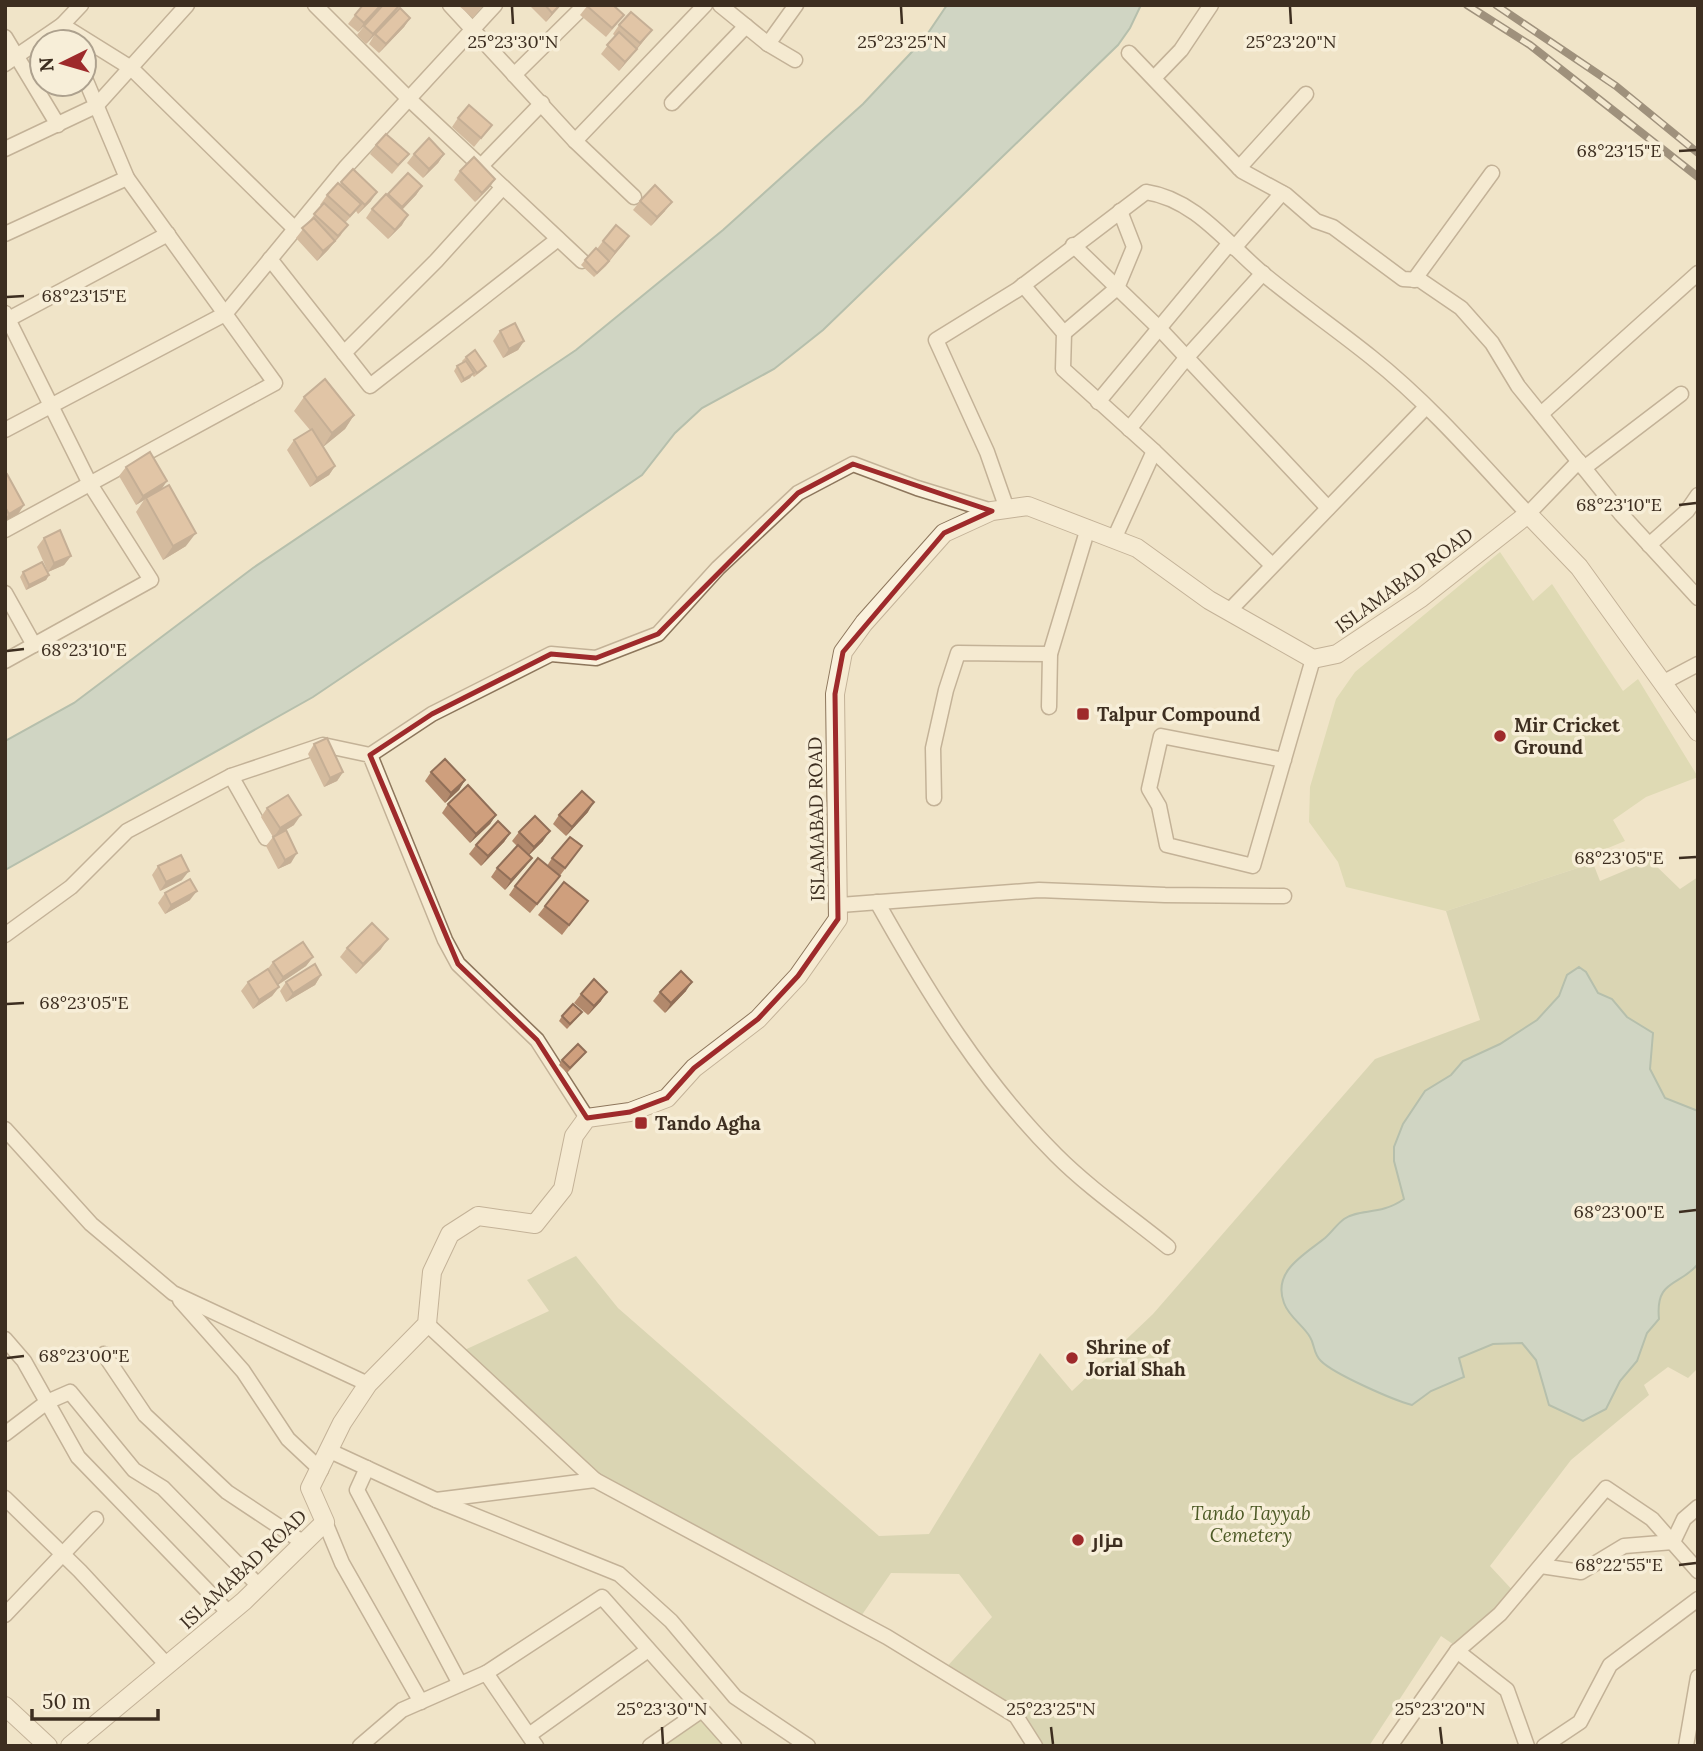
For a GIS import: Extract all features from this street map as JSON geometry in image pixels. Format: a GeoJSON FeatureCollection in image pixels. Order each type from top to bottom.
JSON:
{"type":"FeatureCollection","features":[{"type":"Feature","properties":{"kind":"street"},"geometry":{"type":"LineString","coordinates":[[10,61],[62,25],[80,5]]}},
{"type":"Feature","properties":{"kind":"street"},"geometry":{"type":"LineString","coordinates":[[5,149],[96,106],[187,5]]}},
{"type":"Feature","properties":{"kind":"street"},"geometry":{"type":"LineString","coordinates":[[315,5],[409,99],[582,261]]}},
{"type":"Feature","properties":{"kind":"street"},"geometry":{"type":"LineString","coordinates":[[450,5],[474,28],[575,141],[635,197]]}},
{"type":"Feature","properties":{"kind":"street"},"geometry":{"type":"LineString","coordinates":[[5,430],[225,314],[346,167],[495,5]]}},
{"type":"Feature","properties":{"kind":"street"},"geometry":{"type":"LineString","coordinates":[[514,75],[585,5]]}},
{"type":"Feature","properties":{"kind":"street"},"geometry":{"type":"LineString","coordinates":[[575,141],[705,5]]}},
{"type":"Feature","properties":{"kind":"street"},"geometry":{"type":"LineString","coordinates":[[720,5],[768,44],[795,60]]}},
{"type":"Feature","properties":{"kind":"street"},"geometry":{"type":"LineString","coordinates":[[768,44],[796,5]]}},
{"type":"Feature","properties":{"kind":"street"},"geometry":{"type":"LineString","coordinates":[[1154,78],[1181,50],[1211,5]]}},
{"type":"Feature","properties":{"kind":"street"},"geometry":{"type":"LineString","coordinates":[[62,25],[131,68],[295,229]]}},
{"type":"Feature","properties":{"kind":"street"},"geometry":{"type":"LineString","coordinates":[[672,103],[746,26]]}},
{"type":"Feature","properties":{"kind":"street"},"geometry":{"type":"LineString","coordinates":[[5,37],[10,61],[58,125]]}},
{"type":"Feature","properties":{"kind":"street"},"geometry":{"type":"LineString","coordinates":[[1129,53],[1239,167],[1282,192],[1316,221],[1333,227],[1404,279],[1420,280],[1461,308],[1492,343],[1518,386],[1649,545],[1697,597]]}},
{"type":"Feature","properties":{"kind":"street"},"geometry":{"type":"LineString","coordinates":[[1239,167],[1306,94]]}},
{"type":"Feature","properties":{"kind":"street"},"geometry":{"type":"LineString","coordinates":[[5,530],[275,383],[127,178],[93,98]]}},
{"type":"Feature","properties":{"kind":"street"},"geometry":{"type":"LineString","coordinates":[[481,166],[542,103]]}},
{"type":"Feature","properties":{"kind":"street"},"geometry":{"type":"LineString","coordinates":[[1414,280],[1492,173]]}},
{"type":"Feature","properties":{"kind":"street"},"geometry":{"type":"LineString","coordinates":[[5,234],[127,178]]}},
{"type":"Feature","properties":{"kind":"street"},"geometry":{"type":"LineString","coordinates":[[344,353],[436,261],[503,187]]}},
{"type":"Feature","properties":{"kind":"street"},"geometry":{"type":"LineString","coordinates":[[5,935],[71,887],[127,831],[231,776],[323,745],[370,755],[432,713],[551,654],[596,658],[658,634],[718,568],[798,493],[853,464],[917,488],[1000,510],[987,452],[936,340],[1024,285],[1073,245],[1146,192],[1167,195],[1187,206],[1263,273],[1373,358],[1453,432],[1579,567],[1698,732]]}},
{"type":"Feature","properties":{"kind":"street"},"geometry":{"type":"LineString","coordinates":[[1098,402],[1159,328],[1282,192]]}},
{"type":"Feature","properties":{"kind":"street"},"geometry":{"type":"LineString","coordinates":[[1063,333],[1117,288],[1134,247],[1119,211]]}},
{"type":"Feature","properties":{"kind":"street"},"geometry":{"type":"LineString","coordinates":[[5,661],[151,580],[90,484],[6,317],[168,234]]}},
{"type":"Feature","properties":{"kind":"street"},"geometry":{"type":"LineString","coordinates":[[270,259],[370,386],[558,239]]}},
{"type":"Feature","properties":{"kind":"street"},"geometry":{"type":"LineString","coordinates":[[1073,245],[1159,328],[1328,508]]}},
{"type":"Feature","properties":{"kind":"street"},"geometry":{"type":"LineString","coordinates":[[1541,414],[1698,272]]}},
{"type":"Feature","properties":{"kind":"street"},"geometry":{"type":"LineString","coordinates":[[1129,429],[1187,357],[1263,273]]}},
{"type":"Feature","properties":{"kind":"street"},"geometry":{"type":"LineString","coordinates":[[1024,285],[1063,333],[1063,369],[1154,451],[1272,565]]}},
{"type":"Feature","properties":{"kind":"street"},"geometry":{"type":"LineString","coordinates":[[1528,514],[1582,464],[1681,394]]}},
{"type":"Feature","properties":{"kind":"street"},"geometry":{"type":"LineString","coordinates":[[1229,611],[1426,407]]}},
{"type":"Feature","properties":{"kind":"street"},"geometry":{"type":"LineString","coordinates":[[1114,539],[1154,451]]}},
{"type":"Feature","properties":{"kind":"street"},"geometry":{"type":"LineString","coordinates":[[1649,545],[1687,511],[1698,495]]}},
{"type":"Feature","properties":{"kind":"street","name":"ISLAMABAD ROAD"},"geometry":{"type":"LineString","coordinates":[[587,1118],[630,1112],[667,1098],[694,1068],[758,1019],[798,976],[838,919],[840,905],[835,694],[843,652],[864,623],[944,533],[1000,510],[1028,506],[1137,548],[1229,611],[1312,659],[1337,654],[1421,598],[1528,514]]}},
{"type":"Feature","properties":{"kind":"street"},"geometry":{"type":"LineString","coordinates":[[1049,707],[1050,654],[1088,528]]}},
{"type":"Feature","properties":{"kind":"street"},"geometry":{"type":"LineString","coordinates":[[5,593],[34,645]]}},
{"type":"Feature","properties":{"kind":"street"},"geometry":{"type":"LineString","coordinates":[[934,798],[933,748],[946,690],[958,653],[1050,654]]}},
{"type":"Feature","properties":{"kind":"street"},"geometry":{"type":"LineString","coordinates":[[1284,760],[1161,736],[1149,789],[1159,806],[1167,845],[1252,866],[1284,760],[1312,659]]}},
{"type":"Feature","properties":{"kind":"street"},"geometry":{"type":"LineString","coordinates":[[1664,682],[1698,664]]}},
{"type":"Feature","properties":{"kind":"street"},"geometry":{"type":"LineString","coordinates":[[370,755],[445,940],[458,964],[537,1040],[587,1118],[574,1136],[563,1189],[535,1224],[478,1216],[450,1234],[432,1272],[427,1324],[595,1480],[887,1637],[1017,1716],[1035,1746]]}},
{"type":"Feature","properties":{"kind":"street"},"geometry":{"type":"LineString","coordinates":[[231,776],[266,838]]}},
{"type":"Feature","properties":{"kind":"street"},"geometry":{"type":"LineString","coordinates":[[840,905],[1039,890],[1284,896]]}},
{"type":"Feature","properties":{"kind":"street"},"geometry":{"type":"LineString","coordinates":[[877,902],[929,995],[988,1077],[1057,1156],[1168,1247]]}},
{"type":"Feature","properties":{"kind":"street"},"geometry":{"type":"LineString","coordinates":[[5,1129],[91,1224],[173,1293],[243,1371],[288,1439],[321,1470]]}},
{"type":"Feature","properties":{"kind":"street"},"geometry":{"type":"LineString","coordinates":[[173,1293],[368,1384]]}},
{"type":"Feature","properties":{"kind":"street","name":"ISLAMABAD ROAD"},"geometry":{"type":"LineString","coordinates":[[70,1746],[259,1587],[325,1522],[310,1488],[342,1423],[368,1384],[427,1324]]}},
{"type":"Feature","properties":{"kind":"street"},"geometry":{"type":"LineString","coordinates":[[5,1339],[24,1361],[78,1457],[229,1613]]}},
{"type":"Feature","properties":{"kind":"street"},"geometry":{"type":"LineString","coordinates":[[104,1354],[145,1415],[227,1492],[304,1543]]}},
{"type":"Feature","properties":{"kind":"street"},"geometry":{"type":"LineString","coordinates":[[5,1434],[47,1402],[70,1392],[134,1470],[163,1488],[259,1587]]}},
{"type":"Feature","properties":{"kind":"street"},"geometry":{"type":"LineString","coordinates":[[330,1451],[436,1500],[618,1574],[671,1621],[735,1697],[808,1746]]}},
{"type":"Feature","properties":{"kind":"street"},"geometry":{"type":"LineString","coordinates":[[367,1468],[357,1490],[460,1685]]}},
{"type":"Feature","properties":{"kind":"street"},"geometry":{"type":"LineString","coordinates":[[436,1500],[595,1480]]}},
{"type":"Feature","properties":{"kind":"street"},"geometry":{"type":"LineString","coordinates":[[1390,1746],[1457,1651],[1500,1614],[1606,1488],[1652,1519],[1698,1571]]}},
{"type":"Feature","properties":{"kind":"street"},"geometry":{"type":"LineString","coordinates":[[5,1498],[63,1553],[167,1665]]}},
{"type":"Feature","properties":{"kind":"street"},"geometry":{"type":"LineString","coordinates":[[1673,1542],[1685,1519],[1698,1507]]}},
{"type":"Feature","properties":{"kind":"street"},"geometry":{"type":"LineString","coordinates":[[5,1615],[96,1519]]}},
{"type":"Feature","properties":{"kind":"street"},"geometry":{"type":"LineString","coordinates":[[325,1522],[342,1563],[421,1702]]}},
{"type":"Feature","properties":{"kind":"street"},"geometry":{"type":"LineString","coordinates":[[1541,1566],[1581,1572],[1624,1546],[1673,1542]]}},
{"type":"Feature","properties":{"kind":"street"},"geometry":{"type":"LineString","coordinates":[[360,1746],[402,1710],[486,1672],[601,1597],[732,1745]]}},
{"type":"Feature","properties":{"kind":"street"},"geometry":{"type":"LineString","coordinates":[[1544,1746],[1580,1722],[1610,1665],[1698,1599]]}},
{"type":"Feature","properties":{"kind":"street"},"geometry":{"type":"LineString","coordinates":[[486,1672],[532,1740],[648,1650]]}},
{"type":"Feature","properties":{"kind":"street"},"geometry":{"type":"LineString","coordinates":[[1457,1651],[1507,1690],[1515,1720],[1527,1746]]}},
{"type":"Feature","properties":{"kind":"street"},"geometry":{"type":"LineString","coordinates":[[1686,1746],[1698,1677]]}},
{"type":"Feature","properties":{"kind":"street"},"geometry":{"type":"LineString","coordinates":[[5,1706],[48,1746]]}},
{"type":"Feature","properties":{"kind":"street"},"geometry":{"type":"LineString","coordinates":[[650,1746],[702,1710]]}},
{"type":"Feature","properties":{"kind":"highlighted area"},"geometry":{"type":"Polygon","coordinates":[[[853,464],[992,511],[944,533],[843,652],[835,694],[838,919],[798,976],[758,1019],[694,1068],[667,1098],[630,1112],[587,1118],[537,1040],[458,964],[370,755],[432,714],[551,654],[596,658],[658,634],[798,493],[853,464]]]}},
{"type":"Feature","properties":{"kind":"green space","name":"Mir Cricket Ground"},"geometry":{"type":"Polygon","coordinates":[[[1500,552],[1533,601],[1552,584],[1623,691],[1638,679],[1698,777],[1646,797],[1613,820],[1625,841],[1591,855],[1593,863],[1446,911],[1346,887],[1338,862],[1309,822],[1310,787],[1336,699],[1355,672],[1500,552]]]}},
{"type":"Feature","properties":{"kind":"green space","name":"Tando Tayyab Cemetery"},"geometry":{"type":"Polygon","coordinates":[[[1650,860],[1680,889],[1698,877],[1698,1368],[1688,1378],[1668,1367],[1644,1385],[1649,1395],[1571,1460],[1490,1566],[1517,1595],[1460,1649],[1441,1636],[1369,1746],[1035,1746],[1016,1716],[943,1671],[992,1617],[959,1574],[891,1573],[857,1622],[595,1480],[458,1353],[549,1311],[527,1280],[576,1256],[618,1308],[879,1536],[929,1534],[1040,1353],[1072,1391],[1153,1314],[1375,1059],[1480,1020],[1446,911],[1593,863],[1600,881],[1650,860]]]}},
{"type":"Feature","properties":{"kind":"green space"},"geometry":{"type":"Polygon","coordinates":[[[702,1710],[729,1746],[650,1746],[702,1710]]]}},
{"type":"Feature","properties":{"kind":"water"},"geometry":{"type":"Polygon","coordinates":[[[947,5],[1141,5],[1118,45],[823,330],[774,369],[702,408],[675,433],[642,475],[313,697],[5,870],[5,741],[74,703],[253,568],[576,350],[723,230],[863,104],[924,39],[947,5]]]}},
{"type":"Feature","properties":{"kind":"water"},"geometry":{"type":"Polygon","coordinates":[[[1579,967],[1586,972],[1598,993],[1612,999],[1627,1017],[1653,1033],[1650,1069],[1665,1098],[1698,1111],[1698,1264],[1665,1290],[1659,1306],[1659,1319],[1647,1333],[1637,1361],[1620,1381],[1606,1409],[1583,1421],[1549,1405],[1536,1360],[1522,1343],[1493,1344],[1459,1358],[1464,1377],[1431,1391],[1412,1405],[1338,1373],[1318,1358],[1310,1337],[1286,1308],[1281,1292],[1286,1273],[1344,1219],[1387,1208],[1404,1199],[1394,1161],[1394,1147],[1403,1124],[1425,1091],[1451,1075],[1463,1061],[1500,1044],[1537,1020],[1559,996],[1567,975],[1579,967]]]}},
{"type":"Feature","properties":{"kind":"building"},"geometry":{"type":"Polygon","coordinates":[[[363,5],[381,5],[364,23],[355,15],[363,5]]]}},
{"type":"Feature","properties":{"kind":"building"},"geometry":{"type":"Polygon","coordinates":[[[383,5],[398,7],[373,34],[364,26],[383,5]]]}},
{"type":"Feature","properties":{"kind":"building"},"geometry":{"type":"Polygon","coordinates":[[[545,5],[560,5],[552,13],[545,5]]]}},
{"type":"Feature","properties":{"kind":"building"},"geometry":{"type":"Polygon","coordinates":[[[588,5],[613,5],[624,15],[612,28],[588,5]]]}},
{"type":"Feature","properties":{"kind":"building"},"geometry":{"type":"Polygon","coordinates":[[[400,8],[410,18],[386,44],[375,34],[400,8]]]}},
{"type":"Feature","properties":{"kind":"building"},"geometry":{"type":"Polygon","coordinates":[[[631,12],[652,30],[640,43],[619,25],[631,12]]]}},
{"type":"Feature","properties":{"kind":"building"},"geometry":{"type":"Polygon","coordinates":[[[619,32],[637,49],[625,62],[607,45],[619,32]]]}},
{"type":"Feature","properties":{"kind":"building"},"geometry":{"type":"Polygon","coordinates":[[[469,105],[492,125],[481,138],[458,118],[469,105]]]}},
{"type":"Feature","properties":{"kind":"building"},"geometry":{"type":"Polygon","coordinates":[[[386,134],[409,154],[398,165],[376,145],[386,134]]]}},
{"type":"Feature","properties":{"kind":"building"},"geometry":{"type":"Polygon","coordinates":[[[429,138],[444,154],[429,169],[414,154],[429,138]]]}},
{"type":"Feature","properties":{"kind":"building"},"geometry":{"type":"Polygon","coordinates":[[[474,157],[495,179],[482,193],[460,171],[474,157]]]}},
{"type":"Feature","properties":{"kind":"building"},"geometry":{"type":"Polygon","coordinates":[[[353,169],[377,192],[365,205],[341,182],[353,169]]]}},
{"type":"Feature","properties":{"kind":"building"},"geometry":{"type":"Polygon","coordinates":[[[408,173],[422,186],[402,207],[388,194],[408,173]]]}},
{"type":"Feature","properties":{"kind":"building"},"geometry":{"type":"Polygon","coordinates":[[[338,183],[361,204],[350,216],[327,195],[338,183]]]}},
{"type":"Feature","properties":{"kind":"building"},"geometry":{"type":"Polygon","coordinates":[[[655,185],[672,202],[657,217],[640,201],[655,185]]]}},
{"type":"Feature","properties":{"kind":"building"},"geometry":{"type":"Polygon","coordinates":[[[386,194],[408,215],[395,230],[372,209],[386,194]]]}},
{"type":"Feature","properties":{"kind":"building"},"geometry":{"type":"Polygon","coordinates":[[[324,203],[348,225],[338,236],[314,214],[324,203]]]}},
{"type":"Feature","properties":{"kind":"building"},"geometry":{"type":"Polygon","coordinates":[[[314,218],[335,241],[323,251],[302,228],[314,218]]]}},
{"type":"Feature","properties":{"kind":"building"},"geometry":{"type":"Polygon","coordinates":[[[616,225],[629,236],[615,252],[603,241],[616,225]]]}},
{"type":"Feature","properties":{"kind":"building"},"geometry":{"type":"Polygon","coordinates":[[[596,248],[609,261],[597,273],[585,260],[596,248]]]}},
{"type":"Feature","properties":{"kind":"building"},"geometry":{"type":"Polygon","coordinates":[[[515,323],[524,341],[509,349],[500,331],[515,323]]]}},
{"type":"Feature","properties":{"kind":"building"},"geometry":{"type":"Polygon","coordinates":[[[475,350],[486,366],[477,373],[466,357],[475,350]]]}},
{"type":"Feature","properties":{"kind":"building"},"geometry":{"type":"Polygon","coordinates":[[[466,361],[474,373],[464,379],[457,366],[466,361]]]}},
{"type":"Feature","properties":{"kind":"building"},"geometry":{"type":"Polygon","coordinates":[[[325,379],[354,415],[332,433],[304,397],[325,379]]]}},
{"type":"Feature","properties":{"kind":"building"},"geometry":{"type":"Polygon","coordinates":[[[312,429],[335,466],[317,478],[294,440],[312,429]]]}},
{"type":"Feature","properties":{"kind":"building"},"geometry":{"type":"Polygon","coordinates":[[[150,452],[167,481],[143,496],[126,467],[150,452]]]}},
{"type":"Feature","properties":{"kind":"building"},"geometry":{"type":"Polygon","coordinates":[[[7,474],[24,505],[9,514],[5,507],[7,474]]]}},
{"type":"Feature","properties":{"kind":"building"},"geometry":{"type":"Polygon","coordinates":[[[169,485],[196,533],[173,546],[146,498],[169,485]]]}},
{"type":"Feature","properties":{"kind":"building"},"geometry":{"type":"Polygon","coordinates":[[[60,530],[71,556],[54,563],[44,538],[60,530]]]}},
{"type":"Feature","properties":{"kind":"building"},"geometry":{"type":"Polygon","coordinates":[[[42,562],[49,575],[29,585],[23,572],[42,562]]]}},
{"type":"Feature","properties":{"kind":"building"},"geometry":{"type":"Polygon","coordinates":[[[327,738],[343,772],[330,778],[314,744],[327,738]]]}},
{"type":"Feature","properties":{"kind":"building"},"geometry":{"type":"Polygon","coordinates":[[[445,759],[465,780],[451,793],[431,772],[445,759]]]}},
{"type":"Feature","properties":{"kind":"building"},"geometry":{"type":"Polygon","coordinates":[[[468,785],[496,815],[476,834],[448,804],[468,785]]]}},
{"type":"Feature","properties":{"kind":"building"},"geometry":{"type":"Polygon","coordinates":[[[582,791],[594,802],[572,827],[559,815],[582,791]]]}},
{"type":"Feature","properties":{"kind":"building"},"geometry":{"type":"Polygon","coordinates":[[[288,795],[301,815],[280,828],[267,808],[288,795]]]}},
{"type":"Feature","properties":{"kind":"building"},"geometry":{"type":"Polygon","coordinates":[[[535,816],[550,831],[534,847],[519,832],[535,816]]]}},
{"type":"Feature","properties":{"kind":"building"},"geometry":{"type":"Polygon","coordinates":[[[498,821],[510,833],[488,856],[476,845],[498,821]]]}},
{"type":"Feature","properties":{"kind":"building"},"geometry":{"type":"Polygon","coordinates":[[[286,830],[297,853],[285,860],[273,837],[286,830]]]}},
{"type":"Feature","properties":{"kind":"building"},"geometry":{"type":"Polygon","coordinates":[[[570,837],[582,846],[565,868],[552,858],[570,837]]]}},
{"type":"Feature","properties":{"kind":"building"},"geometry":{"type":"Polygon","coordinates":[[[518,845],[532,858],[511,880],[497,868],[518,845]]]}},
{"type":"Feature","properties":{"kind":"building"},"geometry":{"type":"Polygon","coordinates":[[[181,855],[189,871],[166,882],[158,866],[181,855]]]}},
{"type":"Feature","properties":{"kind":"building"},"geometry":{"type":"Polygon","coordinates":[[[538,858],[560,876],[537,904],[515,886],[538,858]]]}},
{"type":"Feature","properties":{"kind":"building"},"geometry":{"type":"Polygon","coordinates":[[[190,879],[197,891],[171,905],[165,893],[190,879]]]}},
{"type":"Feature","properties":{"kind":"building"},"geometry":{"type":"Polygon","coordinates":[[[564,882],[588,901],[569,925],[545,906],[564,882]]]}},
{"type":"Feature","properties":{"kind":"building"},"geometry":{"type":"Polygon","coordinates":[[[372,923],[388,939],[363,964],[347,948],[372,923]]]}},
{"type":"Feature","properties":{"kind":"building"},"geometry":{"type":"Polygon","coordinates":[[[303,942],[313,957],[283,977],[273,962],[303,942]]]}},
{"type":"Feature","properties":{"kind":"building"},"geometry":{"type":"Polygon","coordinates":[[[315,964],[321,975],[293,993],[286,982],[315,964]]]}},
{"type":"Feature","properties":{"kind":"building"},"geometry":{"type":"Polygon","coordinates":[[[268,969],[279,987],[259,1000],[248,982],[268,969]]]}},
{"type":"Feature","properties":{"kind":"building"},"geometry":{"type":"Polygon","coordinates":[[[681,971],[692,982],[671,1003],[660,992],[681,971]]]}},
{"type":"Feature","properties":{"kind":"building"},"geometry":{"type":"Polygon","coordinates":[[[594,979],[607,992],[594,1006],[581,994],[594,979]]]}},
{"type":"Feature","properties":{"kind":"building"},"geometry":{"type":"Polygon","coordinates":[[[573,1004],[582,1012],[570,1024],[562,1016],[573,1004]]]}},
{"type":"Feature","properties":{"kind":"building"},"geometry":{"type":"Polygon","coordinates":[[[578,1044],[586,1052],[570,1068],[562,1060],[578,1044]]]}},
{"type":"Feature","properties":{"kind":"railway"},"geometry":{"type":"LineString","coordinates":[[1467,5],[1530,45],[1698,177]]}},
{"type":"Feature","properties":{"kind":"railway"},"geometry":{"type":"LineString","coordinates":[[1496,5],[1616,86],[1698,153]]}},
{"type":"Feature","properties":{"kind":"place","name":"Talpur Compound"},"geometry":{"type":"Point","coordinates":[1083,714]}},
{"type":"Feature","properties":{"kind":"place","name":"Mir Cricket Ground"},"geometry":{"type":"Point","coordinates":[1500,736]}},
{"type":"Feature","properties":{"kind":"place","name":"Tando Agha"},"geometry":{"type":"Point","coordinates":[641,1123]}},
{"type":"Feature","properties":{"kind":"place","name":"Shrine of Jorial Shah"},"geometry":{"type":"Point","coordinates":[1072,1358]}},
{"type":"Feature","properties":{"kind":"place","name":"مزار"},"geometry":{"type":"Point","coordinates":[1078,1540]}}]}
